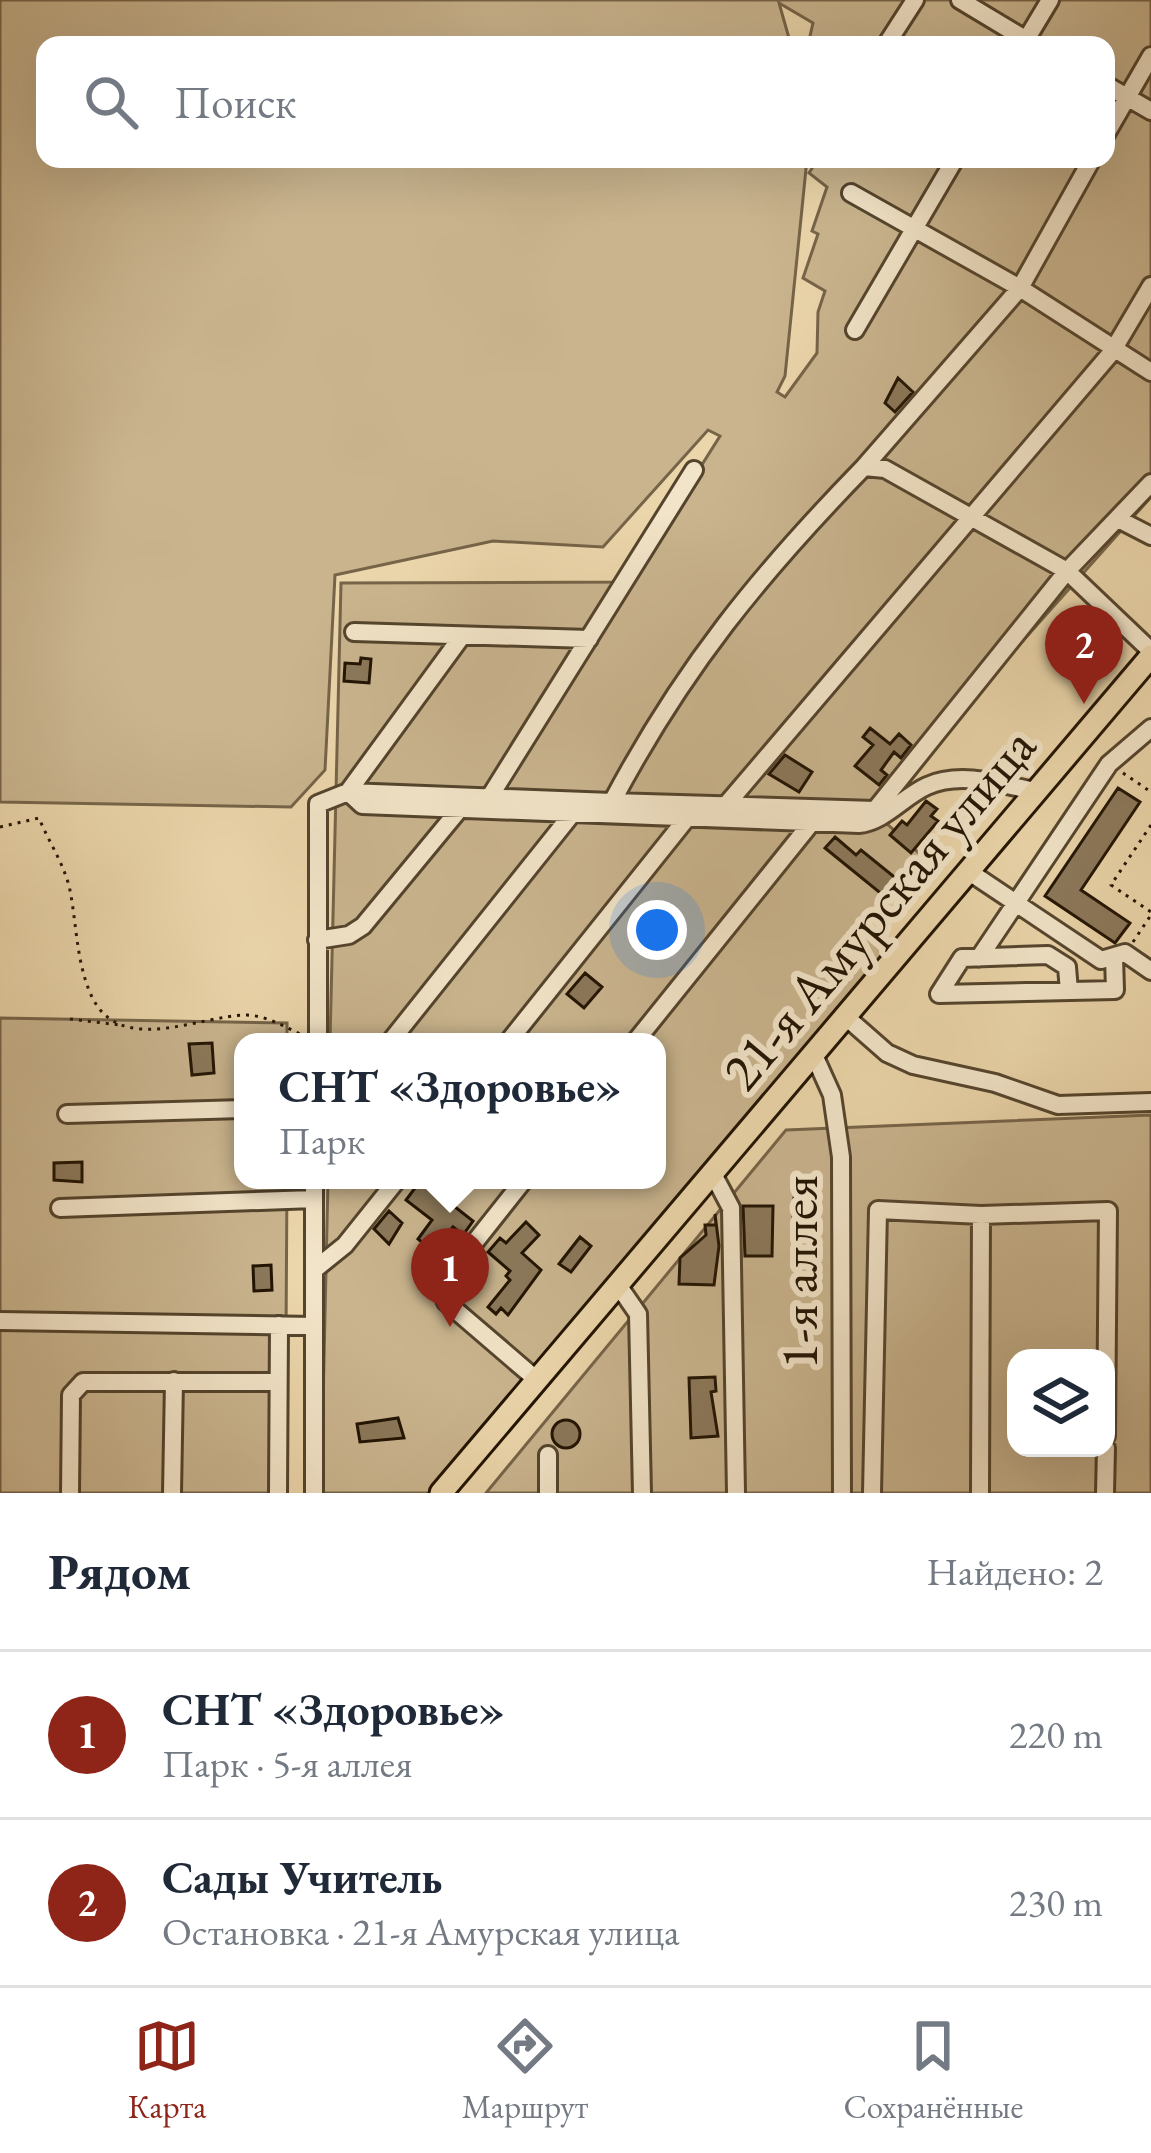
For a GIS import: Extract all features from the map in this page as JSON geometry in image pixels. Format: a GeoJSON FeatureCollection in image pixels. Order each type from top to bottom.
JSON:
{"type":"FeatureCollection","features":[{"type":"Feature","properties":{"kind":"main road","name":"21-я Амурская улица"},"geometry":{"type":"LineString","coordinates":[[441,1493],[1151,654]]}},
{"type":"Feature","properties":{"kind":"street"},"geometry":{"type":"LineString","coordinates":[[892,36],[915,0]]}},
{"type":"Feature","properties":{"kind":"street"},"geometry":{"type":"LineString","coordinates":[[960,0],[1017,36]]}},
{"type":"Feature","properties":{"kind":"street"},"geometry":{"type":"LineString","coordinates":[[1032,36],[1050,0]]}},
{"type":"Feature","properties":{"kind":"street"},"geometry":{"type":"LineString","coordinates":[[1115,118],[1151,56]]}},
{"type":"Feature","properties":{"kind":"street"},"geometry":{"type":"LineString","coordinates":[[1115,90],[1151,111]]}},
{"type":"Feature","properties":{"kind":"street"},"geometry":{"type":"LineString","coordinates":[[855,330],[950,168]]}},
{"type":"Feature","properties":{"kind":"street"},"geometry":{"type":"LineString","coordinates":[[612,802],[648,735],[715,632],[771,563],[864,467],[1020,288],[1087,168]]}},
{"type":"Feature","properties":{"kind":"street"},"geometry":{"type":"LineString","coordinates":[[851,193],[1020,288],[1112,352],[1151,372]]}},
{"type":"Feature","properties":{"kind":"street"},"geometry":{"type":"LineString","coordinates":[[726,805],[1112,352],[1151,286]]}},
{"type":"Feature","properties":{"kind":"street"},"geometry":{"type":"LineString","coordinates":[[864,467],[885,469],[1066,571],[1151,654]]}},
{"type":"Feature","properties":{"kind":"street"},"geometry":{"type":"LineString","coordinates":[[489,798],[694,470]]}},
{"type":"Feature","properties":{"kind":"street"},"geometry":{"type":"LineString","coordinates":[[318,1033],[318,804],[348,792],[875,810],[1066,571],[1151,483]]}},
{"type":"Feature","properties":{"kind":"street"},"geometry":{"type":"LineString","coordinates":[[1118,519],[1151,536]]}},
{"type":"Feature","properties":{"kind":"street"},"geometry":{"type":"LineString","coordinates":[[354,632],[589,639]]}},
{"type":"Feature","properties":{"kind":"street"},"geometry":{"type":"LineString","coordinates":[[348,792],[462,637]]}},
{"type":"Feature","properties":{"kind":"street"},"geometry":{"type":"LineString","coordinates":[[979,958],[1109,764],[1148,739]]}},
{"type":"Feature","properties":{"kind":"street"},"geometry":{"type":"LineString","coordinates":[[348,792],[370,808],[871,823],[930,784],[965,779],[1034,791]]}},
{"type":"Feature","properties":{"kind":"street"},"geometry":{"type":"LineString","coordinates":[[317,940],[350,935],[363,926],[458,811]]}},
{"type":"Feature","properties":{"kind":"street"},"geometry":{"type":"LineString","coordinates":[[397,1033],[572,814]]}},
{"type":"Feature","properties":{"kind":"street"},"geometry":{"type":"LineString","coordinates":[[515,1033],[687,818]]}},
{"type":"Feature","properties":{"kind":"street"},"geometry":{"type":"LineString","coordinates":[[642,1033],[812,822]]}},
{"type":"Feature","properties":{"kind":"street"},"geometry":{"type":"LineString","coordinates":[[968,871],[1101,960],[1119,955],[1151,971]]}},
{"type":"Feature","properties":{"kind":"street"},"geometry":{"type":"LineString","coordinates":[[1069,991],[1067,968],[1048,955],[962,958],[939,994],[1114,990],[1119,955]]}},
{"type":"Feature","properties":{"kind":"street"},"geometry":{"type":"LineString","coordinates":[[846,1017],[887,1053],[913,1065],[995,1083],[1058,1105],[1151,1102]]}},
{"type":"Feature","properties":{"kind":"street","name":"1-я аллея"},"geometry":{"type":"LineString","coordinates":[[814,1055],[832,1095],[841,1156],[842,1493]]}},
{"type":"Feature","properties":{"kind":"street"},"geometry":{"type":"LineString","coordinates":[[67,1114],[234,1109]]}},
{"type":"Feature","properties":{"kind":"street"},"geometry":{"type":"LineString","coordinates":[[713,1174],[731,1208],[736,1493]]}},
{"type":"Feature","properties":{"kind":"street"},"geometry":{"type":"LineString","coordinates":[[314,1189],[314,1493]]}},
{"type":"Feature","properties":{"kind":"street"},"geometry":{"type":"LineString","coordinates":[[314,1270],[345,1245],[391,1189]]}},
{"type":"Feature","properties":{"kind":"street"},"geometry":{"type":"LineString","coordinates":[[517,1189],[440,1286],[446,1302],[537,1380]]}},
{"type":"Feature","properties":{"kind":"street"},"geometry":{"type":"LineString","coordinates":[[60,1208],[314,1199]]}},
{"type":"Feature","properties":{"kind":"street"},"geometry":{"type":"LineString","coordinates":[[872,1493],[878,1210],[981,1215],[1108,1211],[1107,1349]]}},
{"type":"Feature","properties":{"kind":"street"},"geometry":{"type":"LineString","coordinates":[[980,1493],[981,1215]]}},
{"type":"Feature","properties":{"kind":"street"},"geometry":{"type":"LineString","coordinates":[[618,1285],[638,1314],[642,1493]]}},
{"type":"Feature","properties":{"kind":"street"},"geometry":{"type":"LineString","coordinates":[[0,1321],[314,1326]]}},
{"type":"Feature","properties":{"kind":"street"},"geometry":{"type":"LineString","coordinates":[[278,1493],[279,1325]]}},
{"type":"Feature","properties":{"kind":"street"},"geometry":{"type":"LineString","coordinates":[[172,1493],[174,1381]]}},
{"type":"Feature","properties":{"kind":"street"},"geometry":{"type":"LineString","coordinates":[[70,1493],[71,1395],[76,1386],[278,1382]]}},
{"type":"Feature","properties":{"kind":"street"},"geometry":{"type":"LineString","coordinates":[[548,1455],[548,1493]]}},
{"type":"Feature","properties":{"kind":"street"},"geometry":{"type":"LineString","coordinates":[[1106,1457],[1106,1493]]}},
{"type":"Feature","properties":{"kind":"path"},"geometry":{"type":"LineString","coordinates":[[1109,764],[1151,792]]}},
{"type":"Feature","properties":{"kind":"path"},"geometry":{"type":"LineString","coordinates":[[0,827],[40,818],[64,868],[76,947],[92,998],[122,1025]]}},
{"type":"Feature","properties":{"kind":"path"},"geometry":{"type":"LineString","coordinates":[[1119,955],[1151,913],[1111,885],[1151,825]]}},
{"type":"Feature","properties":{"kind":"path"},"geometry":{"type":"LineString","coordinates":[[70,1019],[162,1029],[251,1015],[299,1033]]}},
{"type":"Feature","properties":{"kind":"shaded area"},"geometry":{"type":"Polygon","coordinates":[[[0,0],[1151,0],[1151,497],[872,810],[923,857],[863,929],[888,950],[437,1493],[321,1493],[328,1189],[666,1189],[666,1033],[330,1033],[341,583],[628,582],[720,436],[708,430],[603,547],[493,541],[335,575],[325,770],[291,807],[0,802],[0,0]],[[779,3],[788,36],[36,36],[36,168],[806,168],[785,376],[777,392],[785,397],[817,353],[818,312],[825,291],[803,278],[827,187],[809,173],[812,168],[1115,168],[1115,36],[810,36],[813,23],[779,3]]]}},
{"type":"Feature","properties":{"kind":"shaded area"},"geometry":{"type":"Polygon","coordinates":[[[0,1018],[287,1023],[287,1033],[234,1033],[234,1189],[287,1189],[285,1493],[0,1493],[0,1018]]]}},
{"type":"Feature","properties":{"kind":"shaded area"},"geometry":{"type":"Polygon","coordinates":[[[1151,1115],[1151,1493],[486,1493],[786,1130],[1151,1115]]]}},
{"type":"Feature","properties":{"kind":"building"},"geometry":{"type":"Polygon","coordinates":[[[898,378],[913,392],[895,412],[885,403],[898,378]]]}},
{"type":"Feature","properties":{"kind":"building"},"geometry":{"type":"Polygon","coordinates":[[[361,658],[371,659],[369,683],[344,681],[345,663],[360,664],[361,658]]]}},
{"type":"Feature","properties":{"kind":"building"},"geometry":{"type":"Polygon","coordinates":[[[870,728],[890,744],[899,734],[911,745],[901,758],[894,752],[881,770],[887,775],[879,785],[855,766],[873,745],[863,737],[870,728]]]}},
{"type":"Feature","properties":{"kind":"building"},"geometry":{"type":"Polygon","coordinates":[[[785,755],[812,772],[799,792],[769,774],[785,755]]]}},
{"type":"Feature","properties":{"kind":"building"},"geometry":{"type":"Polygon","coordinates":[[[1118,788],[1140,802],[1081,890],[1130,923],[1115,943],[1045,896],[1118,788]]]}},
{"type":"Feature","properties":{"kind":"building"},"geometry":{"type":"Polygon","coordinates":[[[926,801],[937,809],[931,816],[938,821],[911,853],[890,835],[902,821],[907,825],[926,801]]]}},
{"type":"Feature","properties":{"kind":"building"},"geometry":{"type":"Polygon","coordinates":[[[835,837],[856,855],[861,850],[898,880],[884,896],[825,848],[835,837]]]}},
{"type":"Feature","properties":{"kind":"building"},"geometry":{"type":"Polygon","coordinates":[[[585,973],[602,987],[584,1008],[567,994],[585,973]]]}},
{"type":"Feature","properties":{"kind":"building"},"geometry":{"type":"Polygon","coordinates":[[[212,1043],[214,1073],[192,1075],[189,1044],[212,1043]]]}},
{"type":"Feature","properties":{"kind":"building"},"geometry":{"type":"Polygon","coordinates":[[[82,1162],[82,1182],[54,1180],[54,1163],[82,1162]]]}},
{"type":"Feature","properties":{"kind":"building"},"geometry":{"type":"Polygon","coordinates":[[[414,1189],[438,1189],[436,1192],[473,1221],[463,1235],[453,1227],[434,1252],[418,1239],[432,1220],[406,1200],[414,1189]]]}},
{"type":"Feature","properties":{"kind":"building"},"geometry":{"type":"Polygon","coordinates":[[[794,1198],[819,1199],[818,1219],[793,1218],[794,1198]]]}},
{"type":"Feature","properties":{"kind":"building"},"geometry":{"type":"Polygon","coordinates":[[[743,1206],[773,1206],[772,1256],[745,1256],[743,1206]]]}},
{"type":"Feature","properties":{"kind":"building"},"geometry":{"type":"Polygon","coordinates":[[[389,1211],[402,1223],[389,1244],[374,1229],[389,1211]]]}},
{"type":"Feature","properties":{"kind":"building"},"geometry":{"type":"Polygon","coordinates":[[[715,1214],[719,1246],[714,1285],[679,1284],[680,1258],[706,1235],[705,1225],[716,1225],[715,1214]]]}},
{"type":"Feature","properties":{"kind":"building"},"geometry":{"type":"Polygon","coordinates":[[[526,1222],[539,1235],[522,1253],[541,1270],[508,1315],[501,1308],[496,1314],[488,1307],[510,1280],[506,1276],[510,1271],[488,1252],[500,1238],[506,1243],[526,1222]]]}},
{"type":"Feature","properties":{"kind":"building"},"geometry":{"type":"Polygon","coordinates":[[[580,1237],[591,1246],[571,1272],[559,1264],[580,1237]]]}},
{"type":"Feature","properties":{"kind":"building"},"geometry":{"type":"Polygon","coordinates":[[[271,1265],[272,1290],[254,1291],[253,1266],[271,1265]]]}},
{"type":"Feature","properties":{"kind":"building"},"geometry":{"type":"Polygon","coordinates":[[[715,1377],[716,1391],[711,1392],[718,1436],[691,1438],[689,1378],[715,1377]]]}},
{"type":"Feature","properties":{"kind":"building"},"geometry":{"type":"Polygon","coordinates":[[[398,1418],[404,1438],[360,1442],[357,1424],[398,1418]]]}},
{"type":"Feature","properties":{"kind":"building"},"geometry":{"type":"Polygon","coordinates":[[[566,1420],[576,1424],[580,1434],[576,1444],[566,1448],[556,1444],[552,1434],[556,1424],[566,1420]]]}},
{"type":"Feature","properties":{"kind":"place","name":"Сады Учитель"},"geometry":{"type":"Point","coordinates":[1084,704]}},
{"type":"Feature","properties":{"kind":"place","name":"СНТ «Здоровье»"},"geometry":{"type":"Point","coordinates":[450,1327]}}]}
